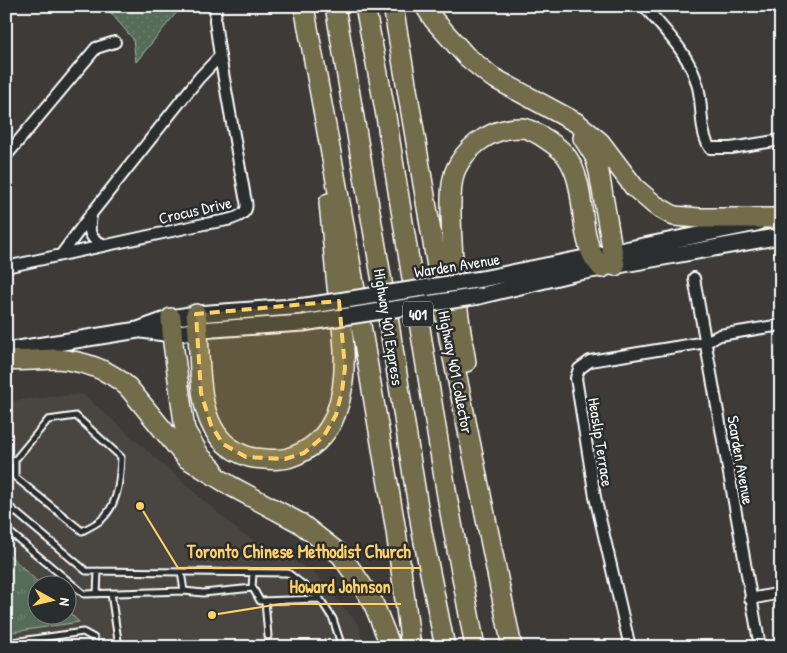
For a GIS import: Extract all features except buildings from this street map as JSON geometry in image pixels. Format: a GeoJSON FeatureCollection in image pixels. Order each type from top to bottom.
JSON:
{"type":"FeatureCollection","features":[{"type":"Feature","properties":{"kind":"highway"},"geometry":{"type":"LineString","coordinates":[[304,6],[343,218],[396,531],[411,647]]}},
{"type":"Feature","properties":{"kind":"highway","name":"Highway 401 Express"},"geometry":{"type":"LineString","coordinates":[[335,6],[384,289],[422,532],[445,647]]}},
{"type":"Feature","properties":{"kind":"highway","name":"Highway 401 Express"},"geometry":{"type":"LineString","coordinates":[[366,6],[385,110],[447,496],[475,647]]}},
{"type":"Feature","properties":{"kind":"highway","name":"Highway 401 Collector"},"geometry":{"type":"LineString","coordinates":[[393,6],[449,338],[512,647]]}},
{"type":"Feature","properties":{"kind":"highway"},"geometry":{"type":"LineString","coordinates":[[425,6],[434,20],[466,56],[492,77],[577,123],[600,142],[634,187],[655,205],[674,216],[699,218],[781,218]]}},
{"type":"Feature","properties":{"kind":"highway"},"geometry":{"type":"LineString","coordinates":[[197,322],[201,393],[211,425],[223,444],[246,457],[271,460],[285,459],[304,453],[324,436],[336,415],[342,392],[345,368],[343,327],[316,75]]}},
{"type":"Feature","properties":{"kind":"highway"},"geometry":{"type":"LineString","coordinates":[[560,114],[583,138],[595,157],[606,260]]}},
{"type":"Feature","properties":{"kind":"highway"},"geometry":{"type":"LineString","coordinates":[[492,553],[482,451],[464,352],[455,284],[451,227],[451,195],[455,170],[471,148],[484,138],[500,131],[525,128],[548,140],[567,156],[578,179],[588,240],[606,260]]}},
{"type":"Feature","properties":{"kind":"highway"},"geometry":{"type":"LineString","coordinates":[[172,326],[185,430],[200,456],[231,486]]}},
{"type":"Feature","properties":{"kind":"highway"},"geometry":{"type":"LineString","coordinates":[[6,360],[56,359],[80,362],[103,369],[117,378],[128,387],[186,458],[231,486],[300,522],[341,555],[372,600],[391,647]]}},
{"type":"Feature","properties":{"kind":"highway"},"geometry":{"type":"LineString","coordinates":[[422,532],[435,647]]}},
{"type":"Feature","properties":{"kind":"main road","name":"Warden Avenue"},"geometry":{"type":"LineString","coordinates":[[197,322],[303,323],[478,296],[606,260],[781,218]]}},
{"type":"Feature","properties":{"kind":"main road","name":"Warden Avenue"},"geometry":{"type":"LineString","coordinates":[[6,351],[523,272],[781,236]]}},
{"type":"Feature","properties":{"kind":"street","name":"Crocus Drive"},"geometry":{"type":"LineString","coordinates":[[6,267],[230,220],[242,215],[246,210],[245,196],[220,56],[215,21],[216,6]]}},
{"type":"Feature","properties":{"kind":"street"},"geometry":{"type":"LineString","coordinates":[[644,6],[679,47],[689,63],[698,87],[704,136],[710,148],[731,148],[781,140]]}},
{"type":"Feature","properties":{"kind":"street"},"geometry":{"type":"LineString","coordinates":[[6,156],[96,48],[114,42]]}},
{"type":"Feature","properties":{"kind":"street"},"geometry":{"type":"LineString","coordinates":[[61,255],[199,78],[220,56]]}},
{"type":"Feature","properties":{"kind":"street"},"geometry":{"type":"LineString","coordinates":[[92,213],[89,226],[90,234],[96,242],[107,245]]}},
{"type":"Feature","properties":{"kind":"street","name":"Scarden Avenue"},"geometry":{"type":"LineString","coordinates":[[694,278],[760,647]]}},
{"type":"Feature","properties":{"kind":"street","name":"Heaslip Terrace"},"geometry":{"type":"LineString","coordinates":[[630,647],[595,497],[576,378],[579,369],[590,361],[706,342],[720,335],[781,325]]}},
{"type":"Feature","properties":{"kind":"street"},"geometry":{"type":"LineString","coordinates":[[750,599],[781,593]]}},
{"type":"Feature","properties":{"kind":"lane"},"geometry":{"type":"LineString","coordinates":[[6,462],[14,460],[48,420],[76,416],[121,457],[120,484],[112,506],[104,518],[82,531],[15,477],[14,460]]}},
{"type":"Feature","properties":{"kind":"lane"},"geometry":{"type":"LineString","coordinates":[[6,504],[86,571],[288,573],[320,599],[333,619],[342,647]]}},
{"type":"Feature","properties":{"kind":"lane"},"geometry":{"type":"LineString","coordinates":[[6,529],[84,594],[184,591],[203,594],[252,588]]}},
{"type":"Feature","properties":{"kind":"lane"},"geometry":{"type":"LineString","coordinates":[[97,594],[98,571]]}},
{"type":"Feature","properties":{"kind":"lane"},"geometry":{"type":"LineString","coordinates":[[181,572],[184,591]]}},
{"type":"Feature","properties":{"kind":"lane"},"geometry":{"type":"LineString","coordinates":[[253,573],[252,588],[260,602],[320,599]]}},
{"type":"Feature","properties":{"kind":"lane"},"geometry":{"type":"LineString","coordinates":[[111,593],[119,647]]}},
{"type":"Feature","properties":{"kind":"lane"},"geometry":{"type":"LineString","coordinates":[[265,601],[268,636]]}},
{"type":"Feature","properties":{"kind":"lane"},"geometry":{"type":"LineString","coordinates":[[6,643],[83,632],[94,638],[95,647]]}},
{"type":"Feature","properties":{"kind":"highlighted area"},"geometry":{"type":"Polygon","coordinates":[[[339,301],[345,368],[336,415],[324,436],[304,453],[285,459],[246,457],[223,444],[211,425],[201,393],[196,314],[339,301]]]}},
{"type":"Feature","properties":{"kind":"shaded area"},"geometry":{"type":"Polygon","coordinates":[[[83,394],[241,533],[314,572],[359,625],[364,647],[6,647],[6,401],[83,394]]]}},
{"type":"Feature","properties":{"kind":"green space"},"geometry":{"type":"Polygon","coordinates":[[[105,6],[182,6],[136,62],[133,39],[105,6]]]}},
{"type":"Feature","properties":{"kind":"green space"},"geometry":{"type":"Polygon","coordinates":[[[6,552],[31,576],[28,576],[28,626],[52,626],[6,633],[6,552]]]}},
{"type":"Feature","properties":{"kind":"place","name":"Toronto Chinese Methodist Church"},"geometry":{"type":"Point","coordinates":[140,506]}},
{"type":"Feature","properties":{"kind":"place","name":"Howard Johnson"},"geometry":{"type":"Point","coordinates":[212,615]}}]}
